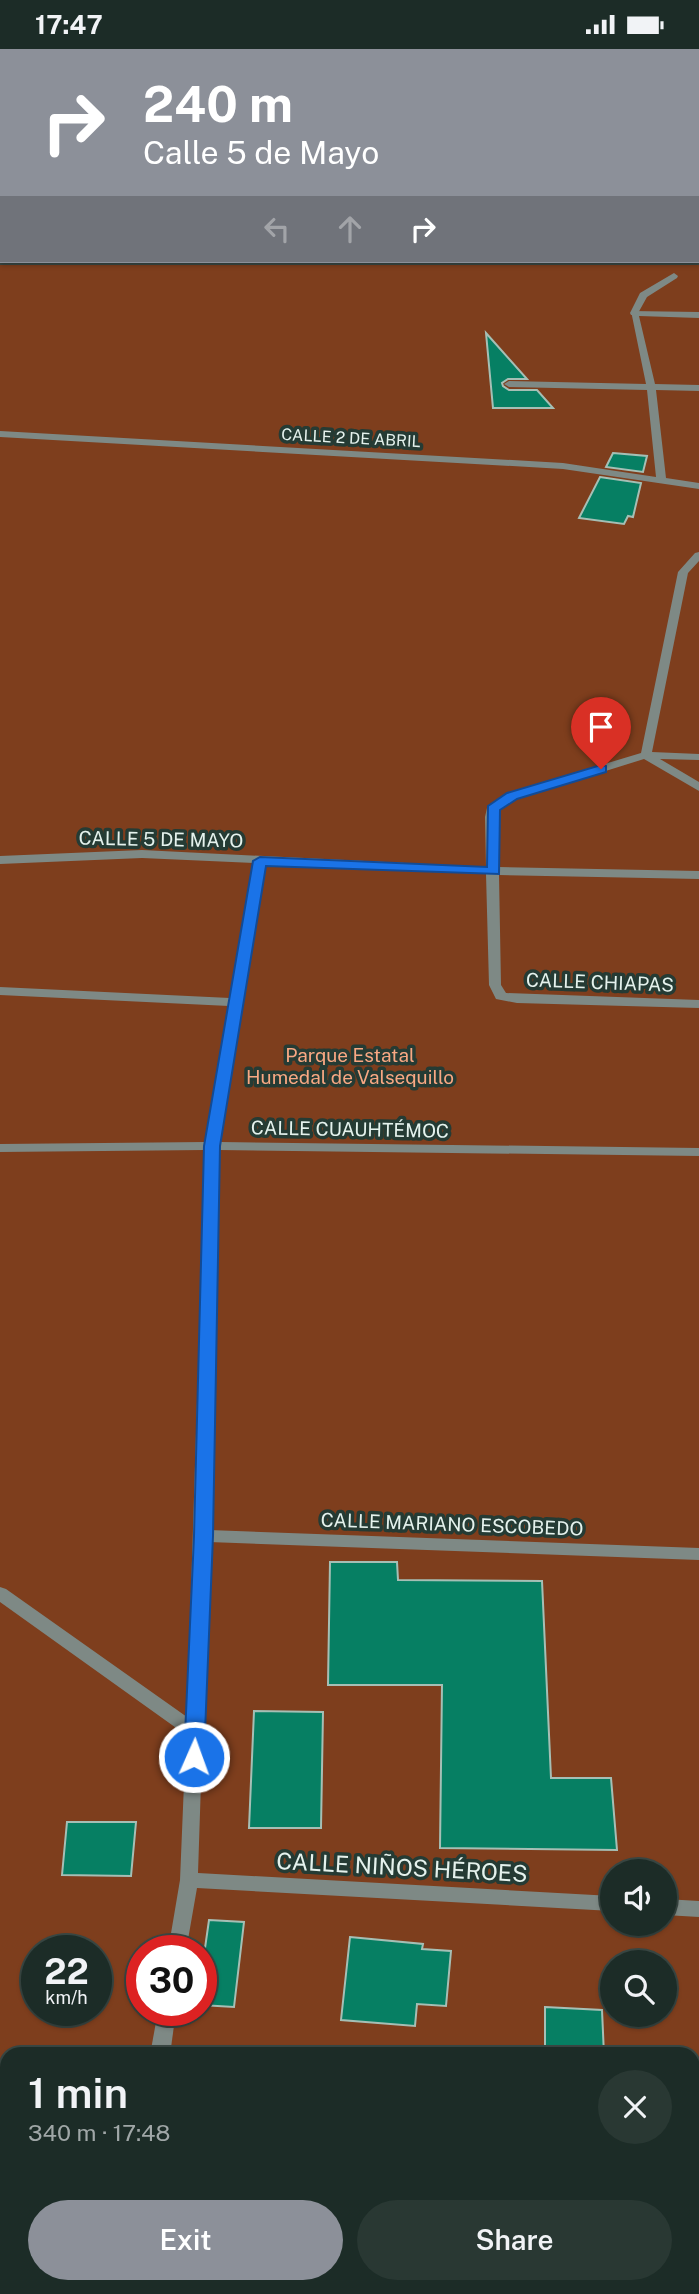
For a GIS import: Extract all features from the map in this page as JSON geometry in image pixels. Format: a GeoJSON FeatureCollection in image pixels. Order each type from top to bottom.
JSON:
{"type":"FeatureCollection","features":[{"type":"Feature","properties":{"kind":"street"},"geometry":{"type":"LineString","coordinates":[[661,479],[651,386],[634,313],[643,295],[674,276]]}},
{"type":"Feature","properties":{"kind":"street"},"geometry":{"type":"LineString","coordinates":[[634,313],[699,315]]}},
{"type":"Feature","properties":{"kind":"street"},"geometry":{"type":"LineString","coordinates":[[509,384],[699,388]]}},
{"type":"Feature","properties":{"kind":"street","name":"CALLE 2 DE ABRIL"},"geometry":{"type":"LineString","coordinates":[[0,434],[563,465],[699,486]]}},
{"type":"Feature","properties":{"kind":"street"},"geometry":{"type":"LineString","coordinates":[[646,755],[683,572],[698,558]]}},
{"type":"Feature","properties":{"kind":"street"},"geometry":{"type":"LineString","coordinates":[[646,755],[699,787]]}},
{"type":"Feature","properties":{"kind":"street"},"geometry":{"type":"LineString","coordinates":[[494,871],[491,817],[493,809],[500,801],[646,755],[699,757]]}},
{"type":"Feature","properties":{"kind":"street","name":"CALLE 5 DE MAYO"},"geometry":{"type":"LineString","coordinates":[[0,860],[142,855],[494,871],[699,875]]}},
{"type":"Feature","properties":{"kind":"street"},"geometry":{"type":"LineString","coordinates":[[180,1935],[189,1880],[204,1536],[212,1146],[260,861]]}},
{"type":"Feature","properties":{"kind":"street","name":"CALLE CHIAPAS"},"geometry":{"type":"LineString","coordinates":[[494,871],[495,985],[501,996],[517,999],[699,1005]]}},
{"type":"Feature","properties":{"kind":"street"},"geometry":{"type":"LineString","coordinates":[[0,991],[236,1002]]}},
{"type":"Feature","properties":{"kind":"street","name":"CALLE CUAUHTÉMOC"},"geometry":{"type":"LineString","coordinates":[[0,1149],[212,1146],[699,1152]]}},
{"type":"Feature","properties":{"kind":"street","name":"CALLE MARIANO ESCOBEDO"},"geometry":{"type":"LineString","coordinates":[[204,1536],[699,1554]]}},
{"type":"Feature","properties":{"kind":"street"},"geometry":{"type":"LineString","coordinates":[[0,1594],[195,1732]]}},
{"type":"Feature","properties":{"kind":"street","name":"CALLE NIÑOS HÉROES"},"geometry":{"type":"LineString","coordinates":[[189,1880],[600,1903]]}},
{"type":"Feature","properties":{"kind":"street"},"geometry":{"type":"LineString","coordinates":[[677,1908],[699,1909]]}},
{"type":"Feature","properties":{"kind":"street"},"geometry":{"type":"LineString","coordinates":[[161,2047],[165,2026]]}},
{"type":"Feature","properties":{"kind":"green space","name":"Parque Estatal Humedal de Valsequillo"},"geometry":{"type":"Polygon","coordinates":[[[0,263],[699,263],[699,2047],[0,2047],[0,263]]]}},
{"type":"Feature","properties":{"kind":"building"},"geometry":{"type":"Polygon","coordinates":[[[486,333],[527,379],[508,379],[502,383],[503,386],[509,390],[537,390],[553,408],[493,408],[486,333]]]}},
{"type":"Feature","properties":{"kind":"building"},"geometry":{"type":"Polygon","coordinates":[[[613,453],[647,456],[643,472],[606,467],[613,453]]]}},
{"type":"Feature","properties":{"kind":"building"},"geometry":{"type":"Polygon","coordinates":[[[600,477],[641,483],[633,517],[628,516],[624,524],[579,518],[600,477]]]}},
{"type":"Feature","properties":{"kind":"building"},"geometry":{"type":"Polygon","coordinates":[[[330,1562],[397,1562],[398,1580],[542,1581],[551,1778],[611,1778],[617,1850],[440,1848],[442,1685],[328,1685],[330,1562]]]}},
{"type":"Feature","properties":{"kind":"building"},"geometry":{"type":"Polygon","coordinates":[[[254,1711],[323,1712],[321,1828],[249,1828],[254,1711]]]}},
{"type":"Feature","properties":{"kind":"building"},"geometry":{"type":"Polygon","coordinates":[[[67,1822],[136,1822],[131,1876],[62,1875],[67,1822]]]}},
{"type":"Feature","properties":{"kind":"building"},"geometry":{"type":"Polygon","coordinates":[[[209,1920],[244,1922],[234,2007],[217,2006],[217,1935],[207,1935],[209,1920]]]}},
{"type":"Feature","properties":{"kind":"building"},"geometry":{"type":"Polygon","coordinates":[[[350,1937],[423,1944],[422,1949],[451,1951],[446,2006],[417,2004],[415,2026],[341,2020],[350,1937]]]}},
{"type":"Feature","properties":{"kind":"building"},"geometry":{"type":"Polygon","coordinates":[[[545,2007],[600,2010],[604,2047],[545,2047],[545,2007]]]}},
{"type":"Feature","properties":{"kind":"route"},"geometry":{"type":"LineString","coordinates":[[194,1757],[204,1536],[212,1146],[260,861],[494,871],[491,817],[493,809],[500,801],[601,769]]}}]}
